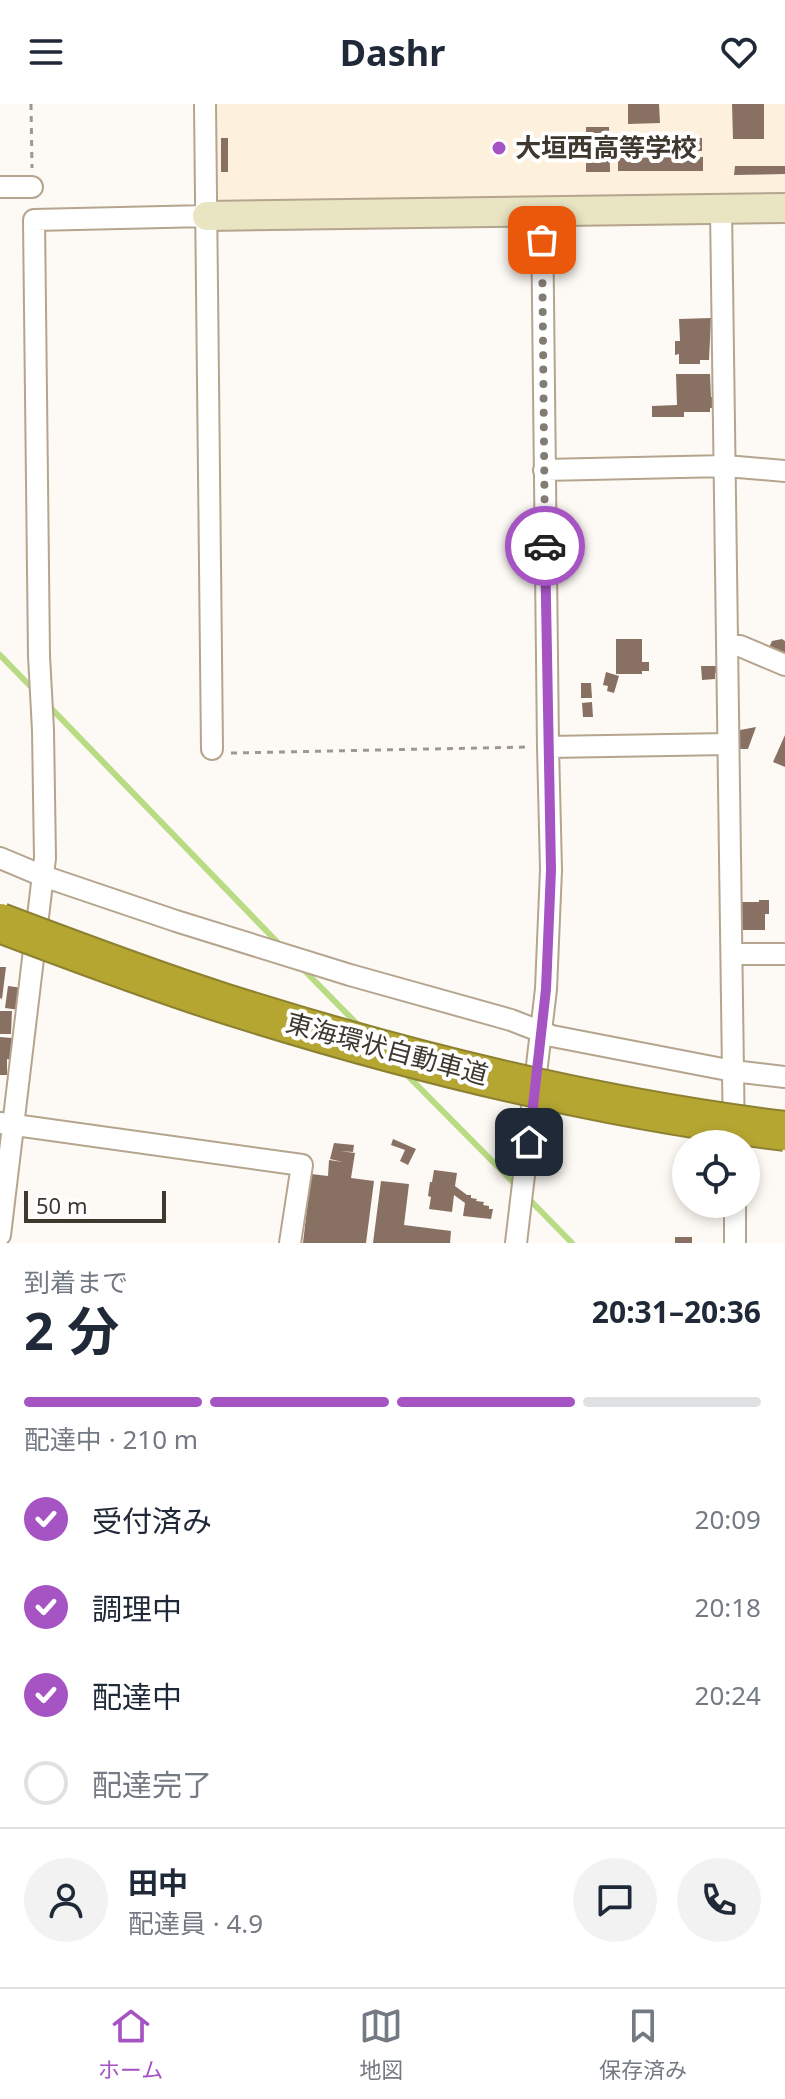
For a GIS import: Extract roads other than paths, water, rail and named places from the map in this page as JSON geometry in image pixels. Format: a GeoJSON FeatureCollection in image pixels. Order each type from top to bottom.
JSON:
{"type":"FeatureCollection","features":[{"type":"Feature","properties":{"kind":"highway","name":"東海環状自動車道"},"geometry":{"type":"LineString","coordinates":[[0,923],[220,1002],[345,1040],[479,1075],[621,1105],[785,1131]]}},
{"type":"Feature","properties":{"kind":"street"},"geometry":{"type":"LineString","coordinates":[[205,104],[212,749]]}},
{"type":"Feature","properties":{"kind":"street"},"geometry":{"type":"LineString","coordinates":[[0,187],[32,187]]}},
{"type":"Feature","properties":{"kind":"street"},"geometry":{"type":"LineString","coordinates":[[0,1235],[6,1124],[45,858],[39,656],[34,220],[785,208]]}},
{"type":"Feature","properties":{"kind":"street"},"geometry":{"type":"LineString","coordinates":[[721,209],[734,1130]]}},
{"type":"Feature","properties":{"kind":"street"},"geometry":{"type":"LineString","coordinates":[[516,1243],[546,989],[551,870],[542,211]]}},
{"type":"Feature","properties":{"kind":"street"},"geometry":{"type":"LineString","coordinates":[[544,470],[726,466],[785,471]]}},
{"type":"Feature","properties":{"kind":"street"},"geometry":{"type":"LineString","coordinates":[[728,646],[740,646],[785,665]]}},
{"type":"Feature","properties":{"kind":"street"},"geometry":{"type":"LineString","coordinates":[[548,747],[728,744]]}},
{"type":"Feature","properties":{"kind":"street"},"geometry":{"type":"LineString","coordinates":[[0,858],[43,876],[244,943],[511,1020],[552,1036],[733,1071],[785,1077]]}},
{"type":"Feature","properties":{"kind":"street"},"geometry":{"type":"LineString","coordinates":[[733,954],[785,954]]}},
{"type":"Feature","properties":{"kind":"street"},"geometry":{"type":"LineString","coordinates":[[6,1124],[302,1165],[290,1243]]}},
{"type":"Feature","properties":{"kind":"street"},"geometry":{"type":"LineString","coordinates":[[735,1218],[735,1243]]}},
{"type":"Feature","properties":{"kind":"waterway"},"geometry":{"type":"LineString","coordinates":[[0,655],[34,690]]}},
{"type":"Feature","properties":{"kind":"waterway"},"geometry":{"type":"LineString","coordinates":[[47,704],[281,946]]}},
{"type":"Feature","properties":{"kind":"waterway"},"geometry":{"type":"LineString","coordinates":[[300,966],[360,1027]]}},
{"type":"Feature","properties":{"kind":"waterway"},"geometry":{"type":"LineString","coordinates":[[404,1072],[517,1186]]}},
{"type":"Feature","properties":{"kind":"waterway"},"geometry":{"type":"LineString","coordinates":[[527,1197],[572,1243]]}},
{"type":"Feature","properties":{"kind":"place","name":"大垣西高等学校"},"geometry":{"type":"Point","coordinates":[499,148]}}]}
